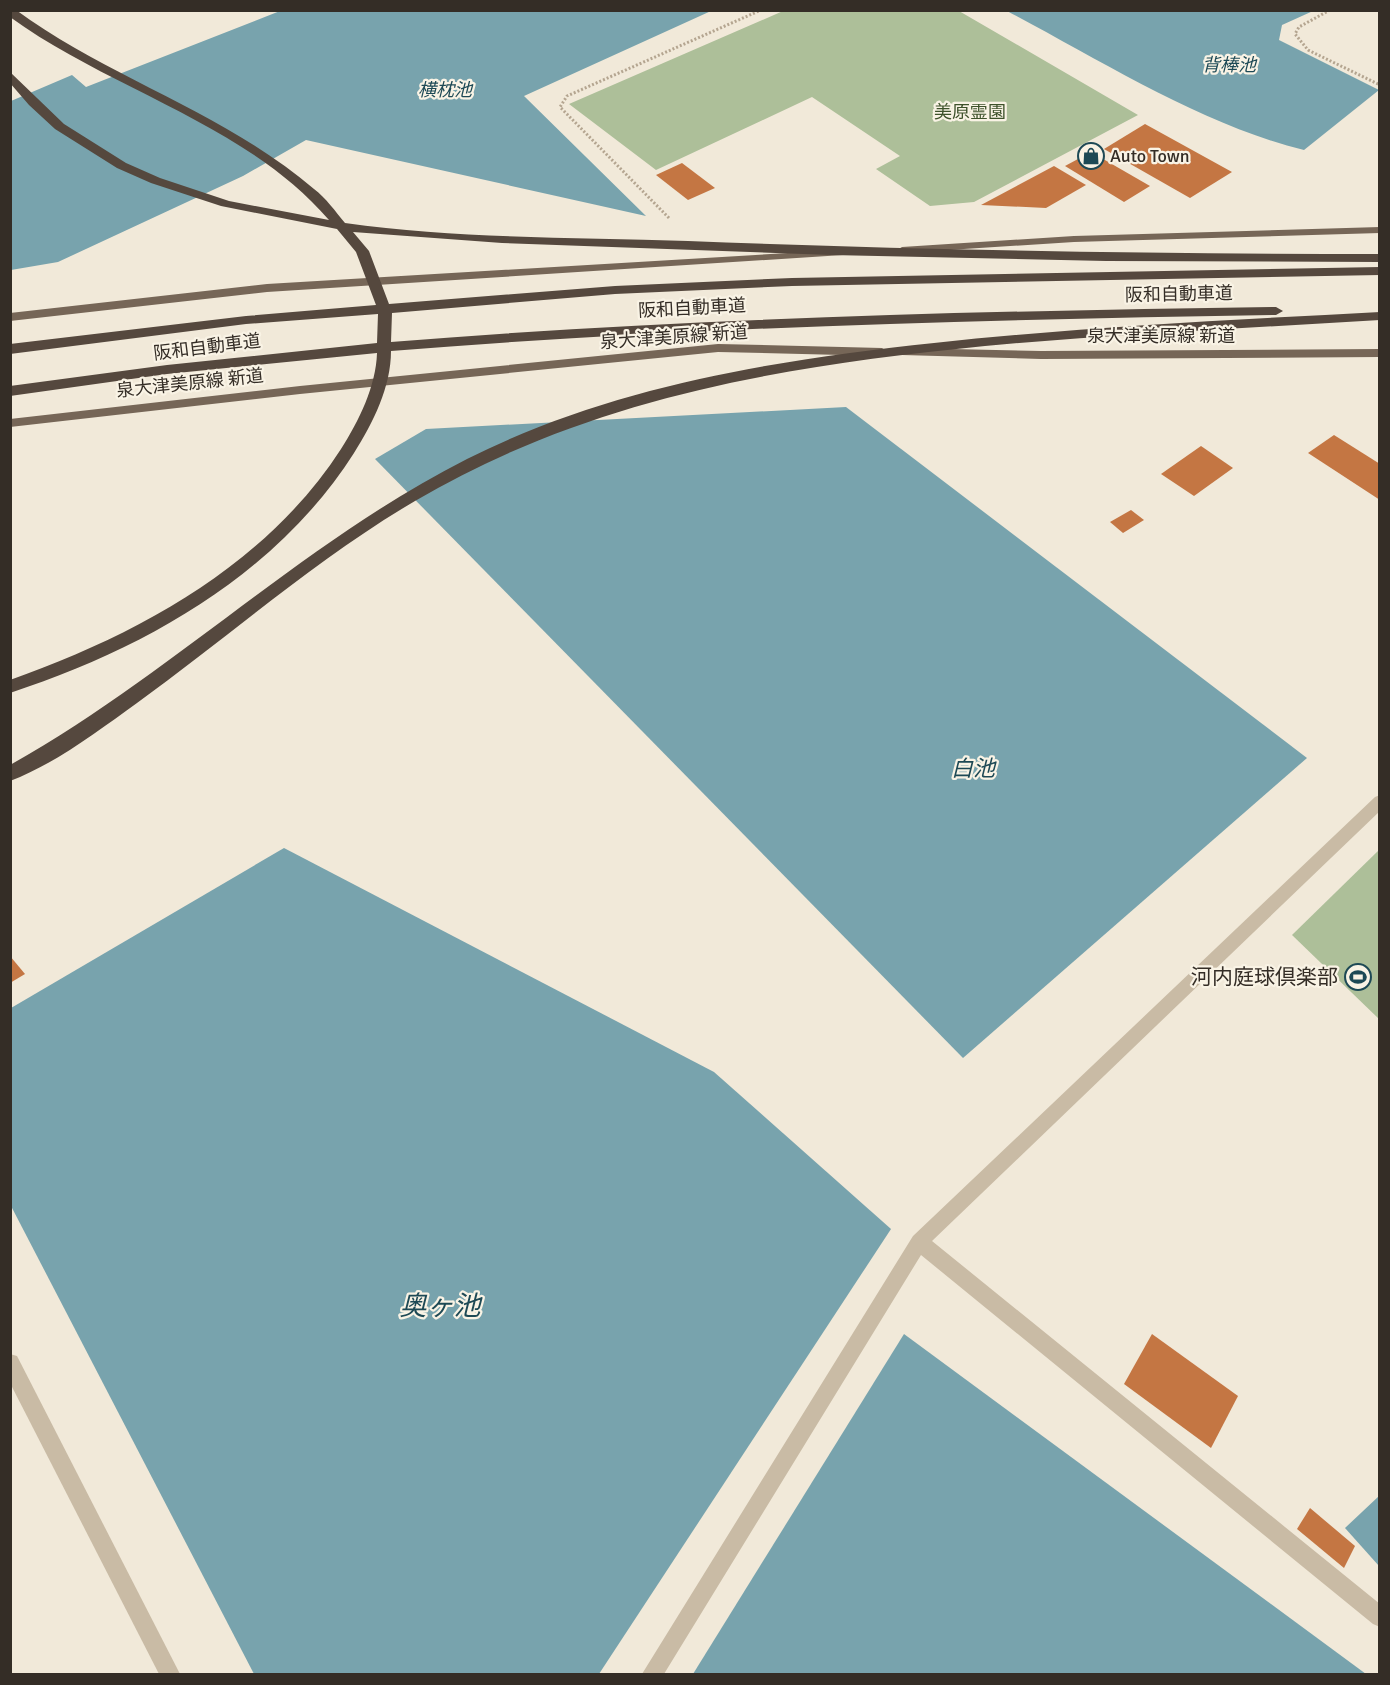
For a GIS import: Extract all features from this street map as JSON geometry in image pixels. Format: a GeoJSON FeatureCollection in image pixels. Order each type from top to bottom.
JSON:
{"type":"FeatureCollection","features":[{"type":"Feature","properties":{"kind":"highway"},"geometry":{"type":"LineString","coordinates":[[10,11],[77,53],[243,143],[313,194],[346,227],[368,259],[381,289],[387,323],[386,359],[379,393],[364,430],[312,503],[279,535],[226,579],[176,612],[124,641],[67,667],[10,687]]}},
{"type":"Feature","properties":{"kind":"highway"},"geometry":{"type":"LineString","coordinates":[[10,75],[21,90],[47,116],[79,141],[119,164],[162,183],[211,199],[262,213],[312,221],[449,234],[767,249],[1380,258]]}},
{"type":"Feature","properties":{"kind":"highway","name":"阪和自動車道"},"geometry":{"type":"LineString","coordinates":[[10,349],[246,320],[615,290],[826,281],[1380,271]]}},
{"type":"Feature","properties":{"kind":"highway","name":"阪和自動車道"},"geometry":{"type":"LineString","coordinates":[[10,391],[256,359],[442,341],[620,330],[902,318],[1380,309]]}},
{"type":"Feature","properties":{"kind":"highway"},"geometry":{"type":"LineString","coordinates":[[10,774],[50,754],[130,702],[346,537],[409,497],[476,460],[553,426],[720,376],[846,355],[1032,337],[1380,316]]}},
{"type":"Feature","properties":{"kind":"main road"},"geometry":{"type":"LineString","coordinates":[[10,317],[267,288],[1074,239],[1380,230]]}},
{"type":"Feature","properties":{"kind":"main road","name":"泉大津美原線 新道"},"geometry":{"type":"LineString","coordinates":[[10,423],[277,392],[718,348],[1041,355],[1380,353]]}},
{"type":"Feature","properties":{"kind":"street"},"geometry":{"type":"LineString","coordinates":[[652,1674],[919,1242],[1380,801]]}},
{"type":"Feature","properties":{"kind":"street"},"geometry":{"type":"LineString","coordinates":[[919,1242],[1380,1617]]}},
{"type":"Feature","properties":{"kind":"street"},"geometry":{"type":"LineString","coordinates":[[10,1363],[170,1674]]}},
{"type":"Feature","properties":{"kind":"path"},"geometry":{"type":"LineString","coordinates":[[677,263],[668,215],[560,107],[567,96],[761,10]]}},
{"type":"Feature","properties":{"kind":"path"},"geometry":{"type":"LineString","coordinates":[[1330,10],[1299,27],[1295,34],[1300,42],[1308,50],[1380,85]]}},
{"type":"Feature","properties":{"kind":"green space","name":"美原霊園"},"geometry":{"type":"Polygon","coordinates":[[[783,11],[959,11],[1138,115],[974,202],[930,206],[876,169],[900,156],[812,97],[656,170],[569,104],[783,11]]]}},
{"type":"Feature","properties":{"kind":"green space","name":"河内庭球倶楽部"},"geometry":{"type":"Polygon","coordinates":[[[1379,850],[1379,1019],[1292,935],[1379,850]]]}},
{"type":"Feature","properties":{"kind":"water","name":"横枕池"},"geometry":{"type":"Polygon","coordinates":[[[280,11],[711,11],[524,96],[646,216],[306,140],[243,176],[58,262],[11,270],[11,101],[72,75],[86,87],[280,11]]]}},
{"type":"Feature","properties":{"kind":"water","name":"背棒池"},"geometry":{"type":"Polygon","coordinates":[[[1007,11],[1313,11],[1282,25],[1279,40],[1379,90],[1304,150],[1228,125],[1190,108],[1152,90],[1007,11]]]}},
{"type":"Feature","properties":{"kind":"water","name":"白池"},"geometry":{"type":"Polygon","coordinates":[[[846,407],[1307,758],[963,1058],[375,459],[426,429],[846,407]]]}},
{"type":"Feature","properties":{"kind":"water","name":"奥ヶ池"},"geometry":{"type":"Polygon","coordinates":[[[284,848],[714,1072],[891,1229],[599,1674],[254,1674],[11,1206],[11,1008],[284,848]]]}},
{"type":"Feature","properties":{"kind":"water"},"geometry":{"type":"Polygon","coordinates":[[[904,1334],[1366,1674],[693,1674],[904,1334]]]}},
{"type":"Feature","properties":{"kind":"water"},"geometry":{"type":"Polygon","coordinates":[[[1379,1496],[1379,1566],[1345,1528],[1379,1496]]]}},
{"type":"Feature","properties":{"kind":"building"},"geometry":{"type":"Polygon","coordinates":[[[1145,124],[1232,172],[1190,198],[1104,149],[1145,124]]]}},
{"type":"Feature","properties":{"kind":"building"},"geometry":{"type":"Polygon","coordinates":[[[1091,152],[1150,186],[1124,202],[1065,166],[1091,152]]]}},
{"type":"Feature","properties":{"kind":"building"},"geometry":{"type":"Polygon","coordinates":[[[682,163],[715,188],[688,200],[656,175],[682,163]]]}},
{"type":"Feature","properties":{"kind":"building"},"geometry":{"type":"Polygon","coordinates":[[[1054,166],[1086,185],[1046,208],[981,205],[1054,166]]]}},
{"type":"Feature","properties":{"kind":"building"},"geometry":{"type":"Polygon","coordinates":[[[1334,435],[1380,464],[1380,500],[1308,453],[1334,435]]]}},
{"type":"Feature","properties":{"kind":"building"},"geometry":{"type":"Polygon","coordinates":[[[1201,446],[1233,468],[1194,496],[1161,474],[1201,446]]]}},
{"type":"Feature","properties":{"kind":"building"},"geometry":{"type":"Polygon","coordinates":[[[1131,510],[1144,520],[1123,533],[1110,522],[1131,510]]]}},
{"type":"Feature","properties":{"kind":"building"},"geometry":{"type":"Polygon","coordinates":[[[10,956],[25,974],[10,983],[10,956]]]}},
{"type":"Feature","properties":{"kind":"building"},"geometry":{"type":"Polygon","coordinates":[[[1152,1334],[1238,1396],[1211,1448],[1124,1384],[1152,1334]]]}},
{"type":"Feature","properties":{"kind":"building"},"geometry":{"type":"Polygon","coordinates":[[[1310,1508],[1355,1546],[1344,1568],[1297,1529],[1310,1508]]]}},
{"type":"Feature","properties":{"kind":"place","name":"Auto Town"},"geometry":{"type":"Point","coordinates":[1091,156]}},
{"type":"Feature","properties":{"kind":"place","name":"河内庭球倶楽部"},"geometry":{"type":"Point","coordinates":[1358,977]}}]}
